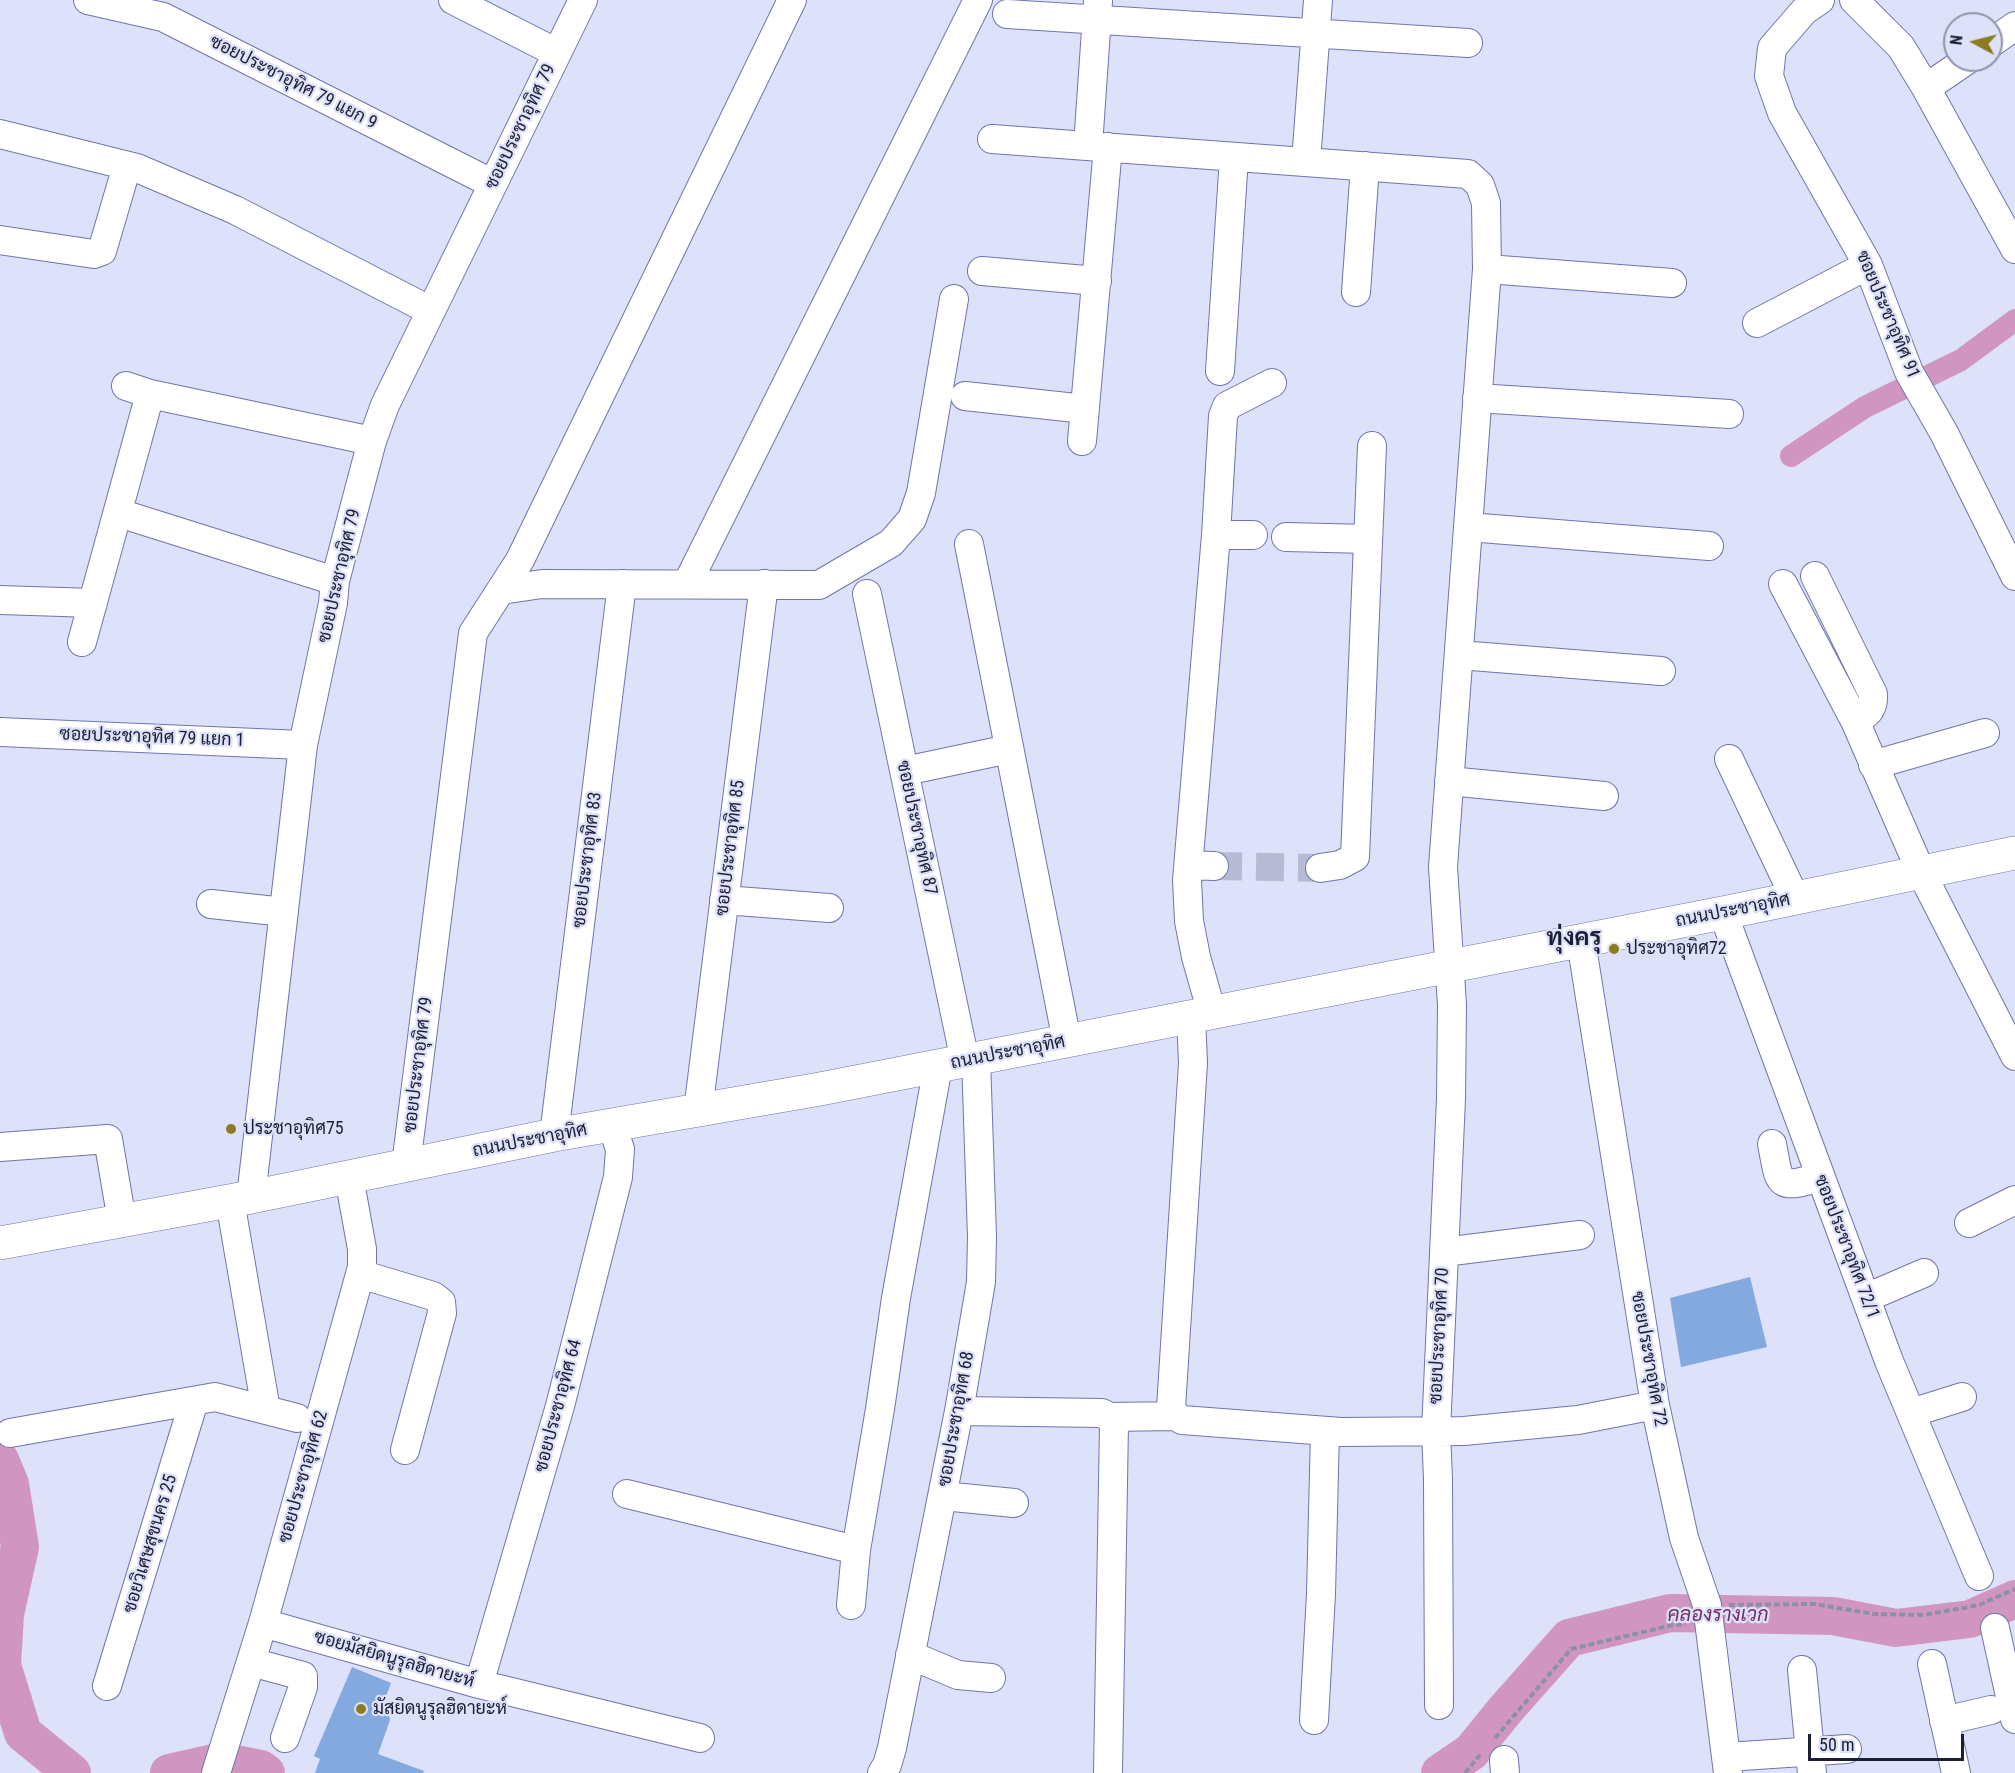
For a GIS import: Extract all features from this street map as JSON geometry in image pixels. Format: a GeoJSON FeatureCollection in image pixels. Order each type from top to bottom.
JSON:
{"type":"FeatureCollection","features":[{"type":"Feature","properties":{"kind":"main road","name":"ถนนประชาอุทิศ"},"geometry":{"type":"LineString","coordinates":[[0,1243],[240,1199],[554,1136],[960,1062],[1723,913],[2015,853]]}},
{"type":"Feature","properties":{"kind":"street","name":"ซอยประชาอุทิศ 79 แยก 9"},"geometry":{"type":"LineString","coordinates":[[88,0],[117,3],[163,17],[493,184]]}},
{"type":"Feature","properties":{"kind":"street"},"geometry":{"type":"LineString","coordinates":[[453,0],[557,53]]}},
{"type":"Feature","properties":{"kind":"street","name":"ซอยประชาอุทิศ 79"},"geometry":{"type":"LineString","coordinates":[[240,1199],[284,912],[303,745],[333,603],[335,581],[372,441],[385,405],[583,0]]}},
{"type":"Feature","properties":{"kind":"street","name":"ซอยประชาอุทิศ 79"},"geometry":{"type":"LineString","coordinates":[[406,1165],[473,633],[520,560],[792,0]]}},
{"type":"Feature","properties":{"kind":"street"},"geometry":{"type":"LineString","coordinates":[[687,584],[978,0]]}},
{"type":"Feature","properties":{"kind":"street"},"geometry":{"type":"LineString","coordinates":[[1306,162],[1318,0]]}},
{"type":"Feature","properties":{"kind":"street","name":"ซอยประชาอุทิศ 91"},"geometry":{"type":"LineString","coordinates":[[1820,0],[1804,11],[1772,48],[1768,76],[1782,113],[1868,266],[1909,372],[2015,576]]}},
{"type":"Feature","properties":{"kind":"street"},"geometry":{"type":"LineString","coordinates":[[1854,0],[1901,47],[2006,210],[2015,249]]}},
{"type":"Feature","properties":{"kind":"street"},"geometry":{"type":"LineString","coordinates":[[1082,441],[1096,281],[1098,10]]}},
{"type":"Feature","properties":{"kind":"street"},"geometry":{"type":"LineString","coordinates":[[1007,14],[1098,10],[1316,33],[1468,43]]}},
{"type":"Feature","properties":{"kind":"street"},"geometry":{"type":"LineString","coordinates":[[1926,88],[1949,72]]}},
{"type":"Feature","properties":{"kind":"street"},"geometry":{"type":"LineString","coordinates":[[0,134],[137,168],[235,210],[431,311]]}},
{"type":"Feature","properties":{"kind":"street"},"geometry":{"type":"LineString","coordinates":[[992,139],[1365,166],[1356,292]]}},
{"type":"Feature","properties":{"kind":"street"},"geometry":{"type":"LineString","coordinates":[[1220,371],[1234,157]]}},
{"type":"Feature","properties":{"kind":"street"},"geometry":{"type":"LineString","coordinates":[[0,240],[94,254],[102,251],[127,166]]}},
{"type":"Feature","properties":{"kind":"street","name":"ซอยประชาอุทิศ 70"},"geometry":{"type":"LineString","coordinates":[[1365,166],[1468,174],[1480,185],[1486,203],[1486,268],[1443,867],[1452,1005],[1451,1099],[1436,1431],[1439,1705]]}},
{"type":"Feature","properties":{"kind":"street"},"geometry":{"type":"LineString","coordinates":[[1757,324],[1868,266]]}},
{"type":"Feature","properties":{"kind":"street"},"geometry":{"type":"LineString","coordinates":[[1486,268],[1672,283]]}},
{"type":"Feature","properties":{"kind":"street"},"geometry":{"type":"LineString","coordinates":[[982,271],[1096,281]]}},
{"type":"Feature","properties":{"kind":"street"},"geometry":{"type":"LineString","coordinates":[[501,590],[542,584],[819,585],[891,543],[912,519],[921,493],[954,298]]}},
{"type":"Feature","properties":{"kind":"street"},"geometry":{"type":"LineString","coordinates":[[1272,383],[1227,406],[1223,416],[1202,866],[1189,921],[1196,957],[1201,1015],[1193,1064],[1171,1408],[1182,1420],[1209,1423],[1325,1431],[1464,1431],[1578,1420],[1655,1405]]}},
{"type":"Feature","properties":{"kind":"street"},"geometry":{"type":"LineString","coordinates":[[82,642],[119,513],[138,390],[372,441]]}},
{"type":"Feature","properties":{"kind":"street"},"geometry":{"type":"LineString","coordinates":[[965,396],[1085,409]]}},
{"type":"Feature","properties":{"kind":"street"},"geometry":{"type":"LineString","coordinates":[[1477,398],[1729,414]]}},
{"type":"Feature","properties":{"kind":"street"},"geometry":{"type":"LineString","coordinates":[[1320,867],[1340,865],[1355,857],[1372,446]]}},
{"type":"Feature","properties":{"kind":"street"},"geometry":{"type":"LineString","coordinates":[[119,513],[335,581]]}},
{"type":"Feature","properties":{"kind":"street"},"geometry":{"type":"LineString","coordinates":[[1468,527],[1709,546]]}},
{"type":"Feature","properties":{"kind":"street"},"geometry":{"type":"LineString","coordinates":[[1216,535],[1253,535]]}},
{"type":"Feature","properties":{"kind":"street"},"geometry":{"type":"LineString","coordinates":[[1286,537],[1368,539]]}},
{"type":"Feature","properties":{"kind":"street"},"geometry":{"type":"LineString","coordinates":[[969,544],[1067,1041]]}},
{"type":"Feature","properties":{"kind":"street"},"geometry":{"type":"LineString","coordinates":[[1815,576],[1873,694],[1874,706],[1868,714],[1855,721]]}},
{"type":"Feature","properties":{"kind":"street","name":"ซอยประชาอุทิศ 85"},"geometry":{"type":"LineString","coordinates":[[698,1111],[764,584]]}},
{"type":"Feature","properties":{"kind":"street"},"geometry":{"type":"LineString","coordinates":[[1783,584],[1855,721],[1922,872],[2015,1056]]}},
{"type":"Feature","properties":{"kind":"street","name":"ซอยประชาอุทิศ 83"},"geometry":{"type":"LineString","coordinates":[[554,1136],[622,585]]}},
{"type":"Feature","properties":{"kind":"street","name":"ซอยประชาอุทิศ 87"},"geometry":{"type":"LineString","coordinates":[[867,594],[905,771],[960,1062]]}},
{"type":"Feature","properties":{"kind":"street"},"geometry":{"type":"LineString","coordinates":[[0,600],[93,603]]}},
{"type":"Feature","properties":{"kind":"street"},"geometry":{"type":"LineString","coordinates":[[1459,655],[1661,671]]}},
{"type":"Feature","properties":{"kind":"street","name":"ซอยประชาอุทิศ 79 แยก 1"},"geometry":{"type":"LineString","coordinates":[[0,732],[303,745]]}},
{"type":"Feature","properties":{"kind":"street"},"geometry":{"type":"LineString","coordinates":[[1874,765],[1985,733]]}},
{"type":"Feature","properties":{"kind":"street"},"geometry":{"type":"LineString","coordinates":[[905,771],[1009,749]]}},
{"type":"Feature","properties":{"kind":"street"},"geometry":{"type":"LineString","coordinates":[[1729,759],[1795,898]]}},
{"type":"Feature","properties":{"kind":"street"},"geometry":{"type":"LineString","coordinates":[[1449,781],[1604,796]]}},
{"type":"Feature","properties":{"kind":"street"},"geometry":{"type":"LineString","coordinates":[[724,900],[829,908]]}},
{"type":"Feature","properties":{"kind":"street"},"geometry":{"type":"LineString","coordinates":[[211,904],[284,912]]}},
{"type":"Feature","properties":{"kind":"street","name":"ซอยประชาอุทิศ 72/1"},"geometry":{"type":"LineString","coordinates":[[1723,913],[1866,1298],[1979,1576]]}},
{"type":"Feature","properties":{"kind":"street","name":"ซอยประชาอุทิศ 72"},"geometry":{"type":"LineString","coordinates":[[1581,941],[1655,1405],[1684,1538],[1709,1622],[1728,1765]]}},
{"type":"Feature","properties":{"kind":"street"},"geometry":{"type":"LineString","coordinates":[[851,1605],[856,1550],[896,1298],[960,1062]]}},
{"type":"Feature","properties":{"kind":"street","name":"ซอยประชาอุทิศ 68"},"geometry":{"type":"LineString","coordinates":[[882,1773],[892,1748],[943,1496],[960,1411],[981,1282],[982,1237],[960,1062]]}},
{"type":"Feature","properties":{"kind":"street","name":"ซอยประชาอุทิศ 64"},"geometry":{"type":"LineString","coordinates":[[479,1683],[560,1406],[618,1177],[620,1149],[612,1126]]}},
{"type":"Feature","properties":{"kind":"street"},"geometry":{"type":"LineString","coordinates":[[0,1147],[108,1140],[122,1221]]}},
{"type":"Feature","properties":{"kind":"street"},"geometry":{"type":"LineString","coordinates":[[1772,1144],[1779,1178],[1784,1182],[1800,1183],[1820,1177]]}},
{"type":"Feature","properties":{"kind":"street","name":"ซอยประชาอุทิศ 62"},"geometry":{"type":"LineString","coordinates":[[216,1773],[263,1623],[360,1274],[362,1249],[349,1177]]}},
{"type":"Feature","properties":{"kind":"street"},"geometry":{"type":"LineString","coordinates":[[240,1199],[266,1410]]}},
{"type":"Feature","properties":{"kind":"street"},"geometry":{"type":"LineString","coordinates":[[1969,1223],[2015,1200]]}},
{"type":"Feature","properties":{"kind":"street"},"geometry":{"type":"LineString","coordinates":[[1444,1252],[1580,1235]]}},
{"type":"Feature","properties":{"kind":"street"},"geometry":{"type":"LineString","coordinates":[[1866,1298],[1924,1273]]}},
{"type":"Feature","properties":{"kind":"street"},"geometry":{"type":"LineString","coordinates":[[360,1274],[433,1296],[441,1302],[442,1312],[405,1450]]}},
{"type":"Feature","properties":{"kind":"street"},"geometry":{"type":"LineString","coordinates":[[9,1433],[215,1397],[297,1418]]}},
{"type":"Feature","properties":{"kind":"street"},"geometry":{"type":"LineString","coordinates":[[1911,1413],[1962,1397]]}},
{"type":"Feature","properties":{"kind":"street","name":"ซอยวิเศษสุขนคร 25"},"geometry":{"type":"LineString","coordinates":[[107,1686],[194,1401]]}},
{"type":"Feature","properties":{"kind":"street"},"geometry":{"type":"LineString","coordinates":[[960,1411],[1102,1413],[1110,1417],[1176,1416]]}},
{"type":"Feature","properties":{"kind":"street"},"geometry":{"type":"LineString","coordinates":[[1108,1773],[1114,1438],[1114,1424],[1110,1417]]}},
{"type":"Feature","properties":{"kind":"street"},"geometry":{"type":"LineString","coordinates":[[1314,1720],[1321,1594],[1325,1431]]}},
{"type":"Feature","properties":{"kind":"street"},"geometry":{"type":"LineString","coordinates":[[627,1494],[856,1550]]}},
{"type":"Feature","properties":{"kind":"street"},"geometry":{"type":"LineString","coordinates":[[943,1496],[1014,1503]]}},
{"type":"Feature","properties":{"kind":"street","name":"ซอยมัสยิดนูรุลฮิดายะห์"},"geometry":{"type":"LineString","coordinates":[[263,1623],[479,1683],[700,1738]]}},
{"type":"Feature","properties":{"kind":"street"},"geometry":{"type":"LineString","coordinates":[[1944,1721],[2003,1714],[2011,1680],[1995,1628]]}},
{"type":"Feature","properties":{"kind":"street"},"geometry":{"type":"LineString","coordinates":[[910,1655],[958,1675],[991,1678]]}},
{"type":"Feature","properties":{"kind":"street"},"geometry":{"type":"LineString","coordinates":[[251,1662],[303,1677],[303,1687],[285,1738]]}},
{"type":"Feature","properties":{"kind":"street"},"geometry":{"type":"LineString","coordinates":[[1932,1664],[1956,1773]]}},
{"type":"Feature","properties":{"kind":"street"},"geometry":{"type":"LineString","coordinates":[[1802,1670],[1811,1762]]}},
{"type":"Feature","properties":{"kind":"street"},"geometry":{"type":"LineString","coordinates":[[1728,1765],[1811,1762],[1847,1749]]}},
{"type":"Feature","properties":{"kind":"path"},"geometry":{"type":"LineString","coordinates":[[1465,1773],[1571,1649],[1673,1625],[1709,1622],[1815,1604],[1874,1614],[1924,1616],[1980,1605],[2015,1589]]}},
{"type":"Feature","properties":{"kind":"building"},"geometry":{"type":"Polygon","coordinates":[[[1750,1277],[1767,1347],[1681,1367],[1670,1298],[1750,1277]]]}},
{"type":"Feature","properties":{"kind":"building","name":"มัสยิดนูรุลฮิดายะห์"},"geometry":{"type":"Polygon","coordinates":[[[352,1667],[391,1683],[385,1699],[390,1720],[378,1754],[424,1771],[423,1773],[315,1773],[320,1759],[314,1756],[352,1667]]]}},
{"type":"Feature","properties":{"kind":"waterway"},"geometry":{"type":"LineString","coordinates":[[1791,456],[1865,407],[1961,360],[2015,320]]}},
{"type":"Feature","properties":{"kind":"waterway","name":"คลองรางเวก"},"geometry":{"type":"LineString","coordinates":[[0,1460],[10,1484],[20,1547],[5,1614],[2,1665],[23,1733],[72,1773]]}},
{"type":"Feature","properties":{"kind":"waterway","name":"คลองรางเวก"},"geometry":{"type":"LineString","coordinates":[[1440,1773],[1471,1752],[1569,1638],[1670,1613],[1833,1616],[1896,1628],[1970,1619],[2015,1599]]}},
{"type":"Feature","properties":{"kind":"waterway","name":"คลองรางเวก"},"geometry":{"type":"LineString","coordinates":[[169,1773],[222,1761],[261,1769],[266,1773]]}},
{"type":"Feature","properties":{"kind":"tunnel"},"geometry":{"type":"LineString","coordinates":[[1214,866],[1320,868]]}},
{"type":"Feature","properties":{"kind":"place","name":"ประชาอุทิศ72"},"geometry":{"type":"Point","coordinates":[1614,949]}},
{"type":"Feature","properties":{"kind":"place","name":"ประชาอุทิศ75"},"geometry":{"type":"Point","coordinates":[231,1129]}},
{"type":"Feature","properties":{"kind":"place","name":"มัสยิดนูรุลฮิดายะห์"},"geometry":{"type":"Point","coordinates":[361,1709]}},
{"type":"Feature","properties":{"kind":"district","name":"ทุ่งครุ"},"geometry":{"type":"Point","coordinates":[1574,939]}}]}
